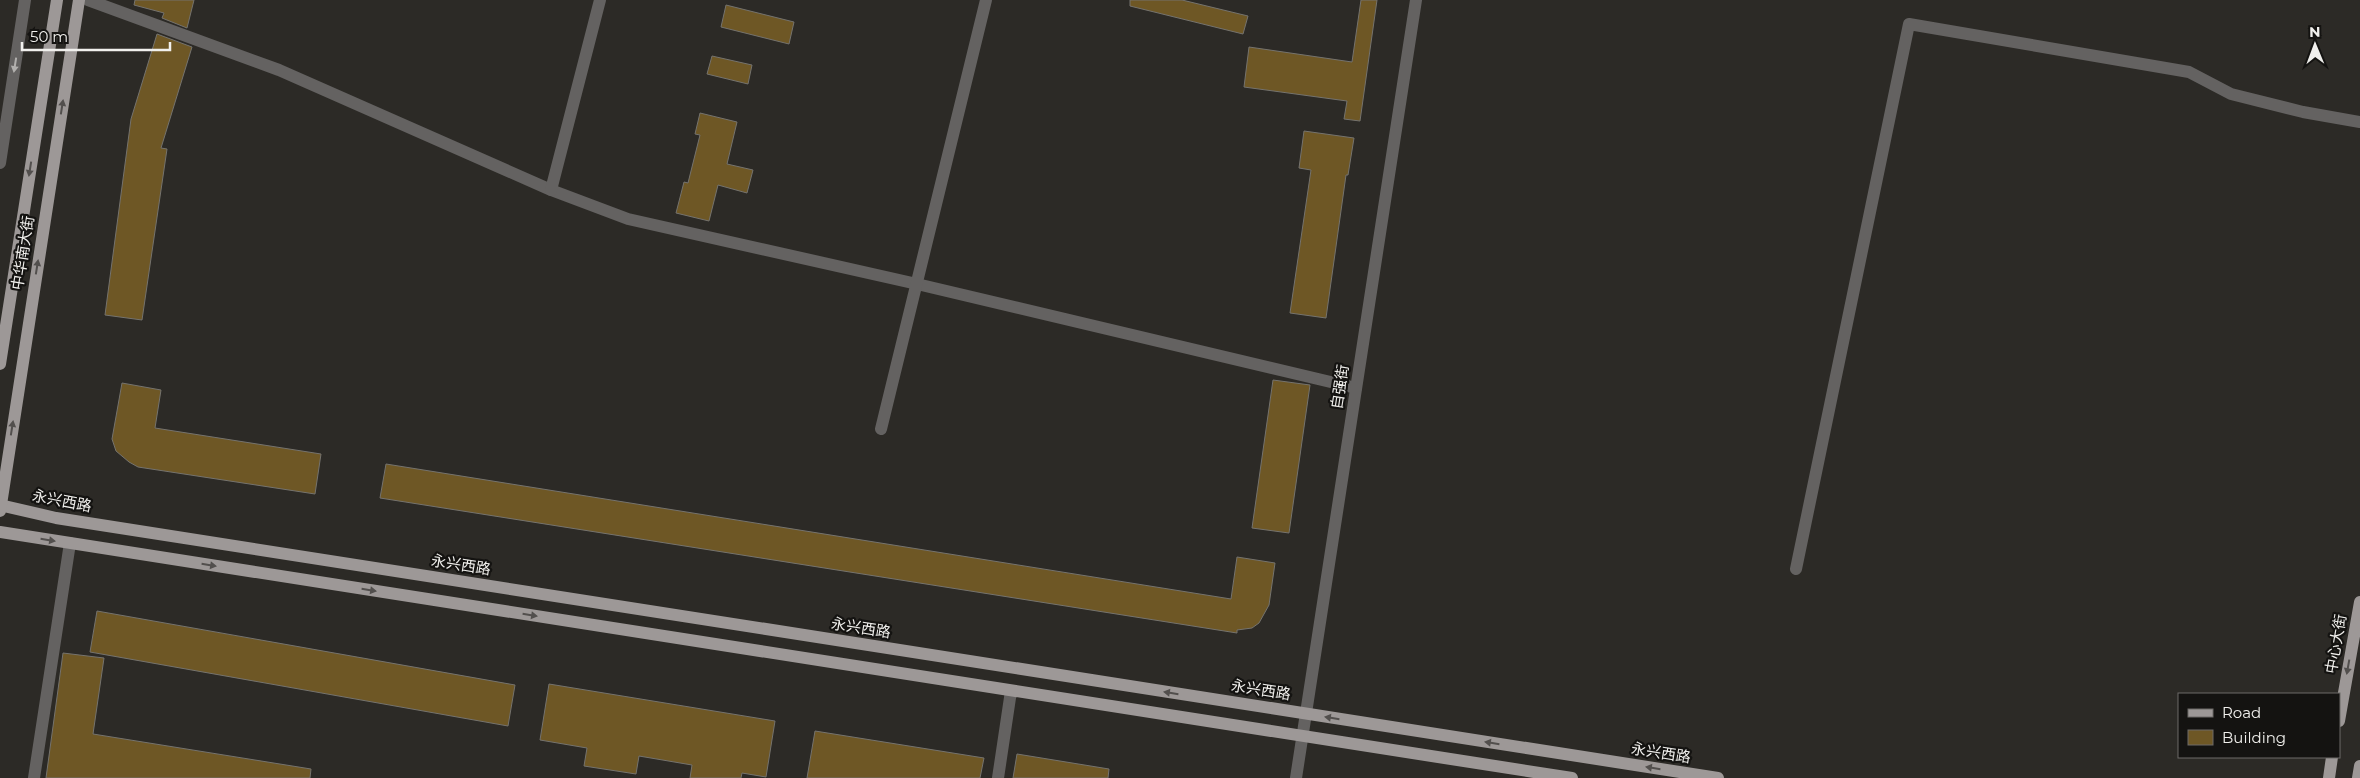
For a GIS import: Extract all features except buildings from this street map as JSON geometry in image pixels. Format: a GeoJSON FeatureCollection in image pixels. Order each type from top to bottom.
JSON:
{"type":"FeatureCollection","features":[{"type":"Feature","properties":{"kind":"main road","name":"中华南大街"},"geometry":{"type":"LineString","coordinates":[[0,364],[57,0]]}},
{"type":"Feature","properties":{"kind":"main road","name":"中华南大街"},"geometry":{"type":"LineString","coordinates":[[0,507],[79,0]]}},
{"type":"Feature","properties":{"kind":"main road","name":"永兴西路"},"geometry":{"type":"LineString","coordinates":[[0,507],[76,521],[1718,778]]}},
{"type":"Feature","properties":{"kind":"main road"},"geometry":{"type":"LineString","coordinates":[[0,532],[1572,778]]}},
{"type":"Feature","properties":{"kind":"main road","name":"中心大街"},"geometry":{"type":"LineString","coordinates":[[2340,715],[2360,602]]}},
{"type":"Feature","properties":{"kind":"main road"},"geometry":{"type":"LineString","coordinates":[[2328,778],[2332,758]]}},
{"type":"Feature","properties":{"kind":"main road"},"geometry":{"type":"LineString","coordinates":[[2358,778],[2360,766]]}},
{"type":"Feature","properties":{"kind":"street"},"geometry":{"type":"LineString","coordinates":[[0,164],[25,0]]}},
{"type":"Feature","properties":{"kind":"street"},"geometry":{"type":"LineString","coordinates":[[88,0],[279,70],[551,190],[628,219],[917,284],[1356,388]]}},
{"type":"Feature","properties":{"kind":"street"},"geometry":{"type":"LineString","coordinates":[[551,190],[600,0]]}},
{"type":"Feature","properties":{"kind":"street"},"geometry":{"type":"LineString","coordinates":[[882,430],[986,0]]}},
{"type":"Feature","properties":{"kind":"street","name":"自强街"},"geometry":{"type":"LineString","coordinates":[[1296,778],[1416,0]]}},
{"type":"Feature","properties":{"kind":"street"},"geometry":{"type":"LineString","coordinates":[[1796,569],[1909,24],[2189,72],[2231,94],[2302,112],[2360,122]]}},
{"type":"Feature","properties":{"kind":"street"},"geometry":{"type":"LineString","coordinates":[[34,778],[70,543]]}},
{"type":"Feature","properties":{"kind":"street"},"geometry":{"type":"LineString","coordinates":[[998,778],[1011,691]]}}]}
